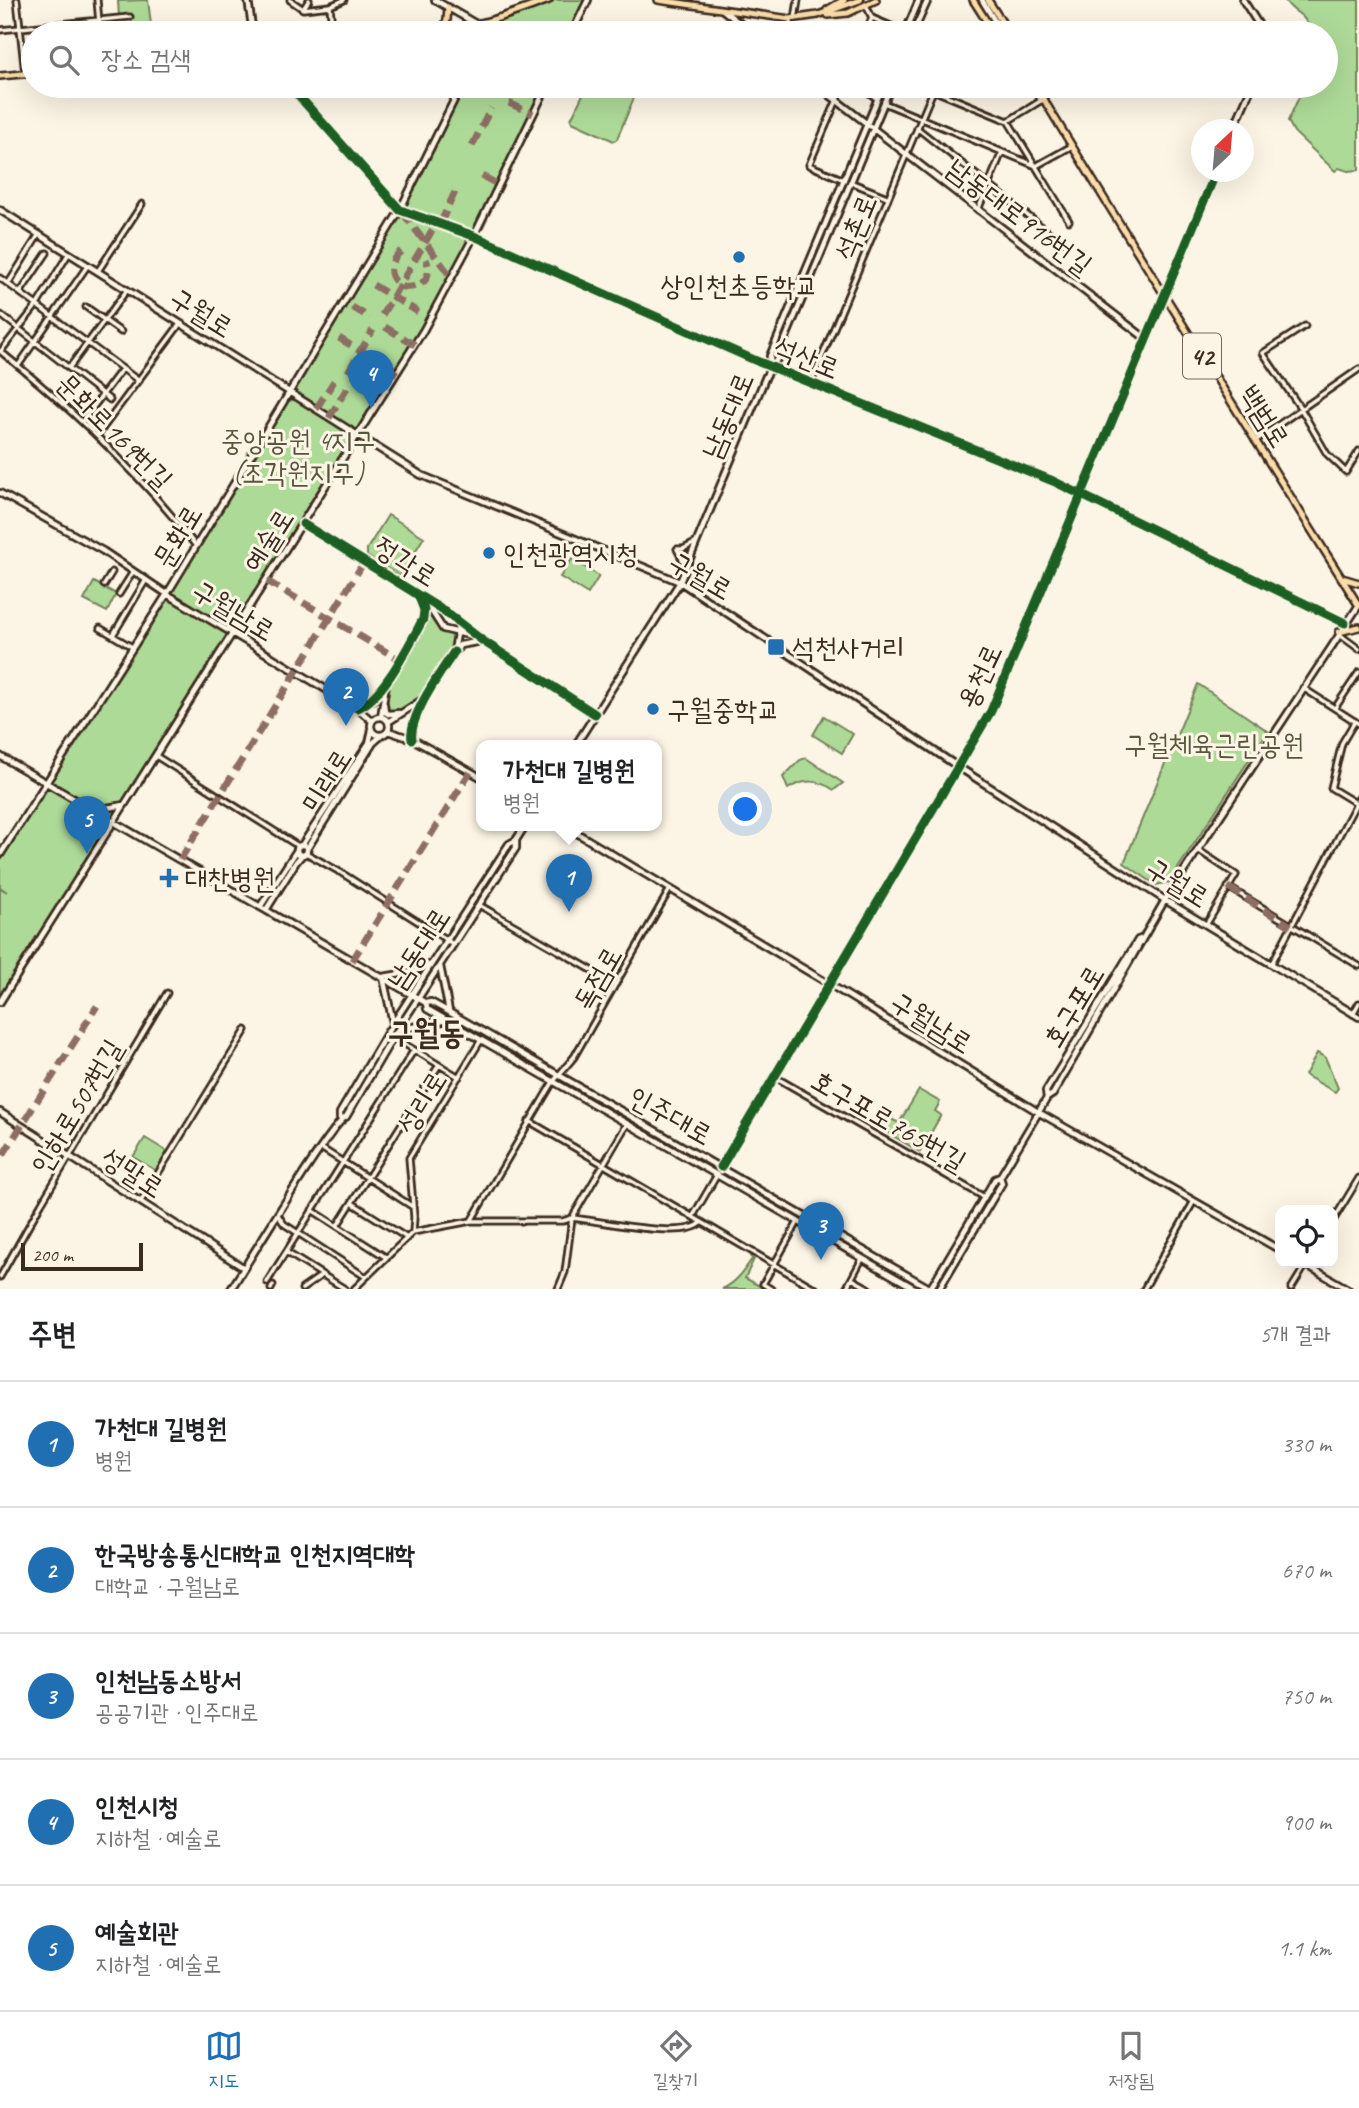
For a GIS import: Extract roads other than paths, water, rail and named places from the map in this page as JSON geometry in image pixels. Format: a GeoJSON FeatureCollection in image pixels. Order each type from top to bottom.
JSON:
{"type":"FeatureCollection","features":[{"type":"Feature","properties":{"kind":"main road"},"geometry":{"type":"LineString","coordinates":[[248,0],[251,21]]}},
{"type":"Feature","properties":{"kind":"main road"},"geometry":{"type":"LineString","coordinates":[[435,0],[473,21]]}},
{"type":"Feature","properties":{"kind":"main road"},"geometry":{"type":"LineString","coordinates":[[491,21],[550,0]]}},
{"type":"Feature","properties":{"kind":"main road"},"geometry":{"type":"LineString","coordinates":[[578,21],[588,0]]}},
{"type":"Feature","properties":{"kind":"main road"},"geometry":{"type":"LineString","coordinates":[[658,0],[792,19],[848,13],[876,0]]}},
{"type":"Feature","properties":{"kind":"main road"},"geometry":{"type":"LineString","coordinates":[[818,15],[844,0]]}},
{"type":"Feature","properties":{"kind":"main road"},"geometry":{"type":"LineString","coordinates":[[818,15],[860,0]]}},
{"type":"Feature","properties":{"kind":"main road"},"geometry":{"type":"LineString","coordinates":[[911,21],[919,0]]}},
{"type":"Feature","properties":{"kind":"main road"},"geometry":{"type":"LineString","coordinates":[[918,21],[928,0]]}},
{"type":"Feature","properties":{"kind":"main road"},"geometry":{"type":"LineString","coordinates":[[973,0],[986,21]]}},
{"type":"Feature","properties":{"kind":"main road"},"geometry":{"type":"LineString","coordinates":[[982,0],[995,21]]}},
{"type":"Feature","properties":{"kind":"main road"},"geometry":{"type":"LineString","coordinates":[[988,0],[1001,21]]}},
{"type":"Feature","properties":{"kind":"main road"},"geometry":{"type":"LineString","coordinates":[[1243,0],[1256,21]]}},
{"type":"Feature","properties":{"kind":"main road"},"geometry":{"type":"LineString","coordinates":[[447,21],[448,7]]}},
{"type":"Feature","properties":{"kind":"main road"},"geometry":{"type":"LineString","coordinates":[[723,10],[737,21]]}},
{"type":"Feature","properties":{"kind":"main road"},"geometry":{"type":"LineString","coordinates":[[0,76],[21,74]]}},
{"type":"Feature","properties":{"kind":"main road","name":"석산로"},"geometry":{"type":"LineString","coordinates":[[301,98],[400,209],[474,236],[770,367],[1045,477],[1345,623]]}},
{"type":"Feature","properties":{"kind":"main road","name":"문화로"},"geometry":{"type":"LineString","coordinates":[[0,855],[167,594],[400,209],[455,98]]}},
{"type":"Feature","properties":{"kind":"main road","name":"예술로"},"geometry":{"type":"LineString","coordinates":[[0,1002],[428,324],[541,98]]}},
{"type":"Feature","properties":{"kind":"main road","name":"남동대로916번길"},"geometry":{"type":"LineString","coordinates":[[833,98],[1145,338]]}},
{"type":"Feature","properties":{"kind":"main road","name":"남동대로"},"geometry":{"type":"LineString","coordinates":[[579,740],[680,582],[770,367],[777,359],[870,127],[886,98]]}},
{"type":"Feature","properties":{"kind":"main road","name":"백범로"},"geometry":{"type":"LineString","coordinates":[[1042,98],[1359,605]]}},
{"type":"Feature","properties":{"kind":"main road"},"geometry":{"type":"LineString","coordinates":[[1238,119],[1247,98]]}},
{"type":"Feature","properties":{"kind":"main road"},"geometry":{"type":"LineString","coordinates":[[770,367],[770,356],[844,180],[870,127],[877,99]]}},
{"type":"Feature","properties":{"kind":"main road","name":"백범로"},"geometry":{"type":"LineString","coordinates":[[1042,100],[1047,105]]}},
{"type":"Feature","properties":{"kind":"main road","name":"용천로"},"geometry":{"type":"LineString","coordinates":[[721,1167],[991,710],[1212,182]]}},
{"type":"Feature","properties":{"kind":"main road","name":"구월로"},"geometry":{"type":"LineString","coordinates":[[0,210],[429,480],[680,582],[1165,900],[1359,1017]]}},
{"type":"Feature","properties":{"kind":"main road","name":"구월남로"},"geometry":{"type":"LineString","coordinates":[[0,493],[103,551],[233,635],[357,708],[372,721]]}},
{"type":"Feature","properties":{"kind":"main road","name":"정각로"},"geometry":{"type":"LineString","coordinates":[[303,524],[444,611],[483,641]]}},
{"type":"Feature","properties":{"kind":"main road"},"geometry":{"type":"LineString","coordinates":[[1341,577],[1359,583]]}},
{"type":"Feature","properties":{"kind":"main road"},"geometry":{"type":"LineString","coordinates":[[357,708],[373,700],[421,624],[425,614],[419,597]]}},
{"type":"Feature","properties":{"kind":"main road","name":"정각로"},"geometry":{"type":"LineString","coordinates":[[419,597],[435,614],[443,629],[483,641]]}},
{"type":"Feature","properties":{"kind":"main road","name":"호구포로"},"geometry":{"type":"LineString","coordinates":[[930,1289],[995,1179],[1000,1177],[1038,1112],[1053,1094],[1165,900],[1359,605]]}},
{"type":"Feature","properties":{"kind":"main road"},"geometry":{"type":"LineString","coordinates":[[421,624],[444,611]]}},
{"type":"Feature","properties":{"kind":"main road"},"geometry":{"type":"LineString","coordinates":[[454,652],[458,621]]}},
{"type":"Feature","properties":{"kind":"main road"},"geometry":{"type":"LineString","coordinates":[[1339,633],[1359,627]]}},
{"type":"Feature","properties":{"kind":"main road"},"geometry":{"type":"LineString","coordinates":[[412,740],[411,731],[425,698],[454,652],[464,643],[483,641],[595,713]]}},
{"type":"Feature","properties":{"kind":"main road"},"geometry":{"type":"LineString","coordinates":[[381,717],[390,676]]}},
{"type":"Feature","properties":{"kind":"main road"},"geometry":{"type":"LineString","coordinates":[[388,722],[425,698]]}},
{"type":"Feature","properties":{"kind":"main road"},"geometry":{"type":"LineString","coordinates":[[383,699],[385,712],[391,715],[403,713]]}},
{"type":"Feature","properties":{"kind":"main road"},"geometry":{"type":"LineString","coordinates":[[381,717],[372,721],[372,730],[375,734],[382,735],[388,731]]}},
{"type":"Feature","properties":{"kind":"main road"},"geometry":{"type":"LineString","coordinates":[[381,717],[388,722]]}},
{"type":"Feature","properties":{"kind":"main road"},"geometry":{"type":"LineString","coordinates":[[388,722],[388,731]]}},
{"type":"Feature","properties":{"kind":"main road","name":"미래로"},"geometry":{"type":"LineString","coordinates":[[260,907],[369,743],[372,730]]}},
{"type":"Feature","properties":{"kind":"main road"},"geometry":{"type":"LineString","coordinates":[[388,731],[412,740],[476,775]]}},
{"type":"Feature","properties":{"kind":"main road","name":"미래로"},"geometry":{"type":"LineString","coordinates":[[266,911],[373,743],[382,735]]}},
{"type":"Feature","properties":{"kind":"main road","name":"인주대로"},"geometry":{"type":"LineString","coordinates":[[0,755],[418,999],[431,1002],[449,1012],[930,1289]]}},
{"type":"Feature","properties":{"kind":"main road"},"geometry":{"type":"LineString","coordinates":[[94,810],[125,804]]}},
{"type":"Feature","properties":{"kind":"main road","name":"남동대로"},"geometry":{"type":"LineString","coordinates":[[231,1289],[340,1119],[346,1116],[397,1030],[516,848],[516,841],[522,831]]}},
{"type":"Feature","properties":{"kind":"main road","name":"구월남로"},"geometry":{"type":"LineString","coordinates":[[573,831],[1038,1112],[1275,1247]]}},
{"type":"Feature","properties":{"kind":"main road","name":"남동대로"},"geometry":{"type":"LineString","coordinates":[[340,1119],[344,1105],[393,1023],[509,844],[516,841]]}},
{"type":"Feature","properties":{"kind":"main road"},"geometry":{"type":"LineString","coordinates":[[299,847],[305,853]]}},
{"type":"Feature","properties":{"kind":"main road"},"geometry":{"type":"LineString","coordinates":[[299,847],[305,853]]}},
{"type":"Feature","properties":{"kind":"main road"},"geometry":{"type":"LineString","coordinates":[[393,1023],[383,977],[421,970],[434,962]]}},
{"type":"Feature","properties":{"kind":"main road"},"geometry":{"type":"LineString","coordinates":[[440,966],[449,1012]]}},
{"type":"Feature","properties":{"kind":"main road","name":"인주대로"},"geometry":{"type":"LineString","coordinates":[[426,1003],[427,1009],[916,1289]]}},
{"type":"Feature","properties":{"kind":"main road"},"geometry":{"type":"LineString","coordinates":[[397,1030],[448,1020]]}},
{"type":"Feature","properties":{"kind":"main road","name":"성말로"},"geometry":{"type":"LineString","coordinates":[[0,1112],[244,1269]]}},
{"type":"Feature","properties":{"kind":"main road","name":"호구포로"},"geometry":{"type":"LineString","coordinates":[[939,1289],[1002,1183],[1000,1177]]}},
{"type":"Feature","properties":{"kind":"main road"},"geometry":{"type":"LineString","coordinates":[[1314,1268],[1348,1289]]}},
{"type":"Feature","properties":{"kind":"street"},"geometry":{"type":"LineString","coordinates":[[0,30],[21,28],[18,0]]}},
{"type":"Feature","properties":{"kind":"street"},"geometry":{"type":"LineString","coordinates":[[97,0],[98,20]]}},
{"type":"Feature","properties":{"kind":"street"},"geometry":{"type":"LineString","coordinates":[[290,0],[303,9],[330,6],[344,0]]}},
{"type":"Feature","properties":{"kind":"street"},"geometry":{"type":"LineString","coordinates":[[303,9],[309,0]]}},
{"type":"Feature","properties":{"kind":"street"},"geometry":{"type":"LineString","coordinates":[[720,0],[723,10]]}},
{"type":"Feature","properties":{"kind":"street"},"geometry":{"type":"LineString","coordinates":[[792,19],[798,0]]}},
{"type":"Feature","properties":{"kind":"street"},"geometry":{"type":"LineString","coordinates":[[866,5],[872,18],[879,21]]}},
{"type":"Feature","properties":{"kind":"street"},"geometry":{"type":"LineString","coordinates":[[330,6],[331,21]]}},
{"type":"Feature","properties":{"kind":"street"},"geometry":{"type":"LineString","coordinates":[[88,21],[131,18]]}},
{"type":"Feature","properties":{"kind":"street","name":"석촌로"},"geometry":{"type":"LineString","coordinates":[[811,383],[930,98]]}},
{"type":"Feature","properties":{"kind":"street"},"geometry":{"type":"LineString","coordinates":[[956,98],[1008,121],[1069,221]]}},
{"type":"Feature","properties":{"kind":"street"},"geometry":{"type":"LineString","coordinates":[[836,100],[809,165],[844,180]]}},
{"type":"Feature","properties":{"kind":"street"},"geometry":{"type":"LineString","coordinates":[[1008,121],[1042,100]]}},
{"type":"Feature","properties":{"kind":"street"},"geometry":{"type":"LineString","coordinates":[[884,103],[1036,166]]}},
{"type":"Feature","properties":{"kind":"street"},"geometry":{"type":"LineString","coordinates":[[917,128],[1061,242]]}},
{"type":"Feature","properties":{"kind":"street"},"geometry":{"type":"LineString","coordinates":[[1036,166],[1072,146]]}},
{"type":"Feature","properties":{"kind":"street"},"geometry":{"type":"LineString","coordinates":[[978,210],[1002,152]]}},
{"type":"Feature","properties":{"kind":"street"},"geometry":{"type":"LineString","coordinates":[[850,182],[888,198]]}},
{"type":"Feature","properties":{"kind":"street"},"geometry":{"type":"LineString","coordinates":[[97,271],[142,204]]}},
{"type":"Feature","properties":{"kind":"street"},"geometry":{"type":"LineString","coordinates":[[8,284],[38,234]]}},
{"type":"Feature","properties":{"kind":"street"},"geometry":{"type":"LineString","coordinates":[[20,293],[47,253]]}},
{"type":"Feature","properties":{"kind":"street"},"geometry":{"type":"LineString","coordinates":[[0,351],[37,305],[69,253]]}},
{"type":"Feature","properties":{"kind":"street"},"geometry":{"type":"LineString","coordinates":[[18,366],[88,265]]}},
{"type":"Feature","properties":{"kind":"street"},"geometry":{"type":"LineString","coordinates":[[0,278],[139,381]]}},
{"type":"Feature","properties":{"kind":"street"},"geometry":{"type":"LineString","coordinates":[[69,368],[127,290]]}},
{"type":"Feature","properties":{"kind":"street"},"geometry":{"type":"LineString","coordinates":[[86,307],[121,332]]}},
{"type":"Feature","properties":{"kind":"street"},"geometry":{"type":"LineString","coordinates":[[1,315],[110,400]]}},
{"type":"Feature","properties":{"kind":"street"},"geometry":{"type":"LineString","coordinates":[[97,436],[180,324]]}},
{"type":"Feature","properties":{"kind":"street"},"geometry":{"type":"LineString","coordinates":[[1305,326],[1263,353],[1301,409],[1327,454],[1346,472],[1359,451]]}},
{"type":"Feature","properties":{"kind":"street","name":"문화로169번길"},"geometry":{"type":"LineString","coordinates":[[0,351],[97,436],[196,546]]}},
{"type":"Feature","properties":{"kind":"street"},"geometry":{"type":"LineString","coordinates":[[82,422],[122,369]]}},
{"type":"Feature","properties":{"kind":"street"},"geometry":{"type":"LineString","coordinates":[[1255,441],[1359,369]]}},
{"type":"Feature","properties":{"kind":"street"},"geometry":{"type":"LineString","coordinates":[[686,567],[677,549],[697,542]]}},
{"type":"Feature","properties":{"kind":"street"},"geometry":{"type":"LineString","coordinates":[[104,585],[112,572]]}},
{"type":"Feature","properties":{"kind":"street"},"geometry":{"type":"LineString","coordinates":[[119,594],[134,572]]}},
{"type":"Feature","properties":{"kind":"street"},"geometry":{"type":"LineString","coordinates":[[113,635],[146,580]]}},
{"type":"Feature","properties":{"kind":"street"},"geometry":{"type":"LineString","coordinates":[[100,628],[132,647]]}},
{"type":"Feature","properties":{"kind":"street"},"geometry":{"type":"LineString","coordinates":[[1339,633],[1359,649]]}},
{"type":"Feature","properties":{"kind":"street"},"geometry":{"type":"LineString","coordinates":[[1335,708],[1359,672]]}},
{"type":"Feature","properties":{"kind":"street"},"geometry":{"type":"LineString","coordinates":[[1303,688],[1357,723],[1342,743],[1331,788],[1358,804]]}},
{"type":"Feature","properties":{"kind":"street"},"geometry":{"type":"LineString","coordinates":[[156,756],[299,847]]}},
{"type":"Feature","properties":{"kind":"street"},"geometry":{"type":"LineString","coordinates":[[1271,964],[1359,798]]}},
{"type":"Feature","properties":{"kind":"street"},"geometry":{"type":"LineString","coordinates":[[1198,850],[1236,875],[1206,925]]}},
{"type":"Feature","properties":{"kind":"street"},"geometry":{"type":"LineString","coordinates":[[305,853],[454,944]]}},
{"type":"Feature","properties":{"kind":"street"},"geometry":{"type":"LineString","coordinates":[[1228,887],[1359,966]]}},
{"type":"Feature","properties":{"kind":"street","name":"독점로"},"geometry":{"type":"LineString","coordinates":[[471,1221],[553,1082],[574,1057],[670,888]]}},
{"type":"Feature","properties":{"kind":"street"},"geometry":{"type":"LineString","coordinates":[[479,905],[615,984]]}},
{"type":"Feature","properties":{"kind":"street","name":"인하로507번길"},"geometry":{"type":"LineString","coordinates":[[0,1277],[167,993]]}},
{"type":"Feature","properties":{"kind":"street"},"geometry":{"type":"LineString","coordinates":[[1353,1014],[1359,1003]]}},
{"type":"Feature","properties":{"kind":"street"},"geometry":{"type":"LineString","coordinates":[[141,1202],[246,1030]]}},
{"type":"Feature","properties":{"kind":"street"},"geometry":{"type":"LineString","coordinates":[[393,1037],[459,1077]]}},
{"type":"Feature","properties":{"kind":"street","name":"성리로"},"geometry":{"type":"LineString","coordinates":[[412,1232],[414,1207],[409,1158],[481,1040]]}},
{"type":"Feature","properties":{"kind":"street"},"geometry":{"type":"LineString","coordinates":[[267,1282],[414,1050]]}},
{"type":"Feature","properties":{"kind":"street"},"geometry":{"type":"LineString","coordinates":[[337,1226],[439,1065]]}},
{"type":"Feature","properties":{"kind":"street","name":"호구포로765번길"},"geometry":{"type":"LineString","coordinates":[[775,1077],[984,1197]]}},
{"type":"Feature","properties":{"kind":"street"},"geometry":{"type":"LineString","coordinates":[[529,1121],[816,1289]]}},
{"type":"Feature","properties":{"kind":"street"},"geometry":{"type":"LineString","coordinates":[[558,1289],[565,1272],[572,1218],[626,1124]]}},
{"type":"Feature","properties":{"kind":"street"},"geometry":{"type":"LineString","coordinates":[[321,1148],[414,1207]]}},
{"type":"Feature","properties":{"kind":"street"},"geometry":{"type":"LineString","coordinates":[[693,1217],[716,1175]]}},
{"type":"Feature","properties":{"kind":"street"},"geometry":{"type":"LineString","coordinates":[[1338,1213],[1359,1178]]}},
{"type":"Feature","properties":{"kind":"street"},"geometry":{"type":"LineString","coordinates":[[1144,1289],[1194,1200]]}},
{"type":"Feature","properties":{"kind":"street"},"geometry":{"type":"LineString","coordinates":[[352,1203],[407,1238]]}},
{"type":"Feature","properties":{"kind":"street"},"geometry":{"type":"LineString","coordinates":[[313,1210],[387,1258]]}},
{"type":"Feature","properties":{"kind":"street"},"geometry":{"type":"LineString","coordinates":[[278,1215],[284,1224],[366,1277]]}},
{"type":"Feature","properties":{"kind":"street"},"geometry":{"type":"LineString","coordinates":[[354,1289],[412,1232],[471,1221],[563,1221],[572,1218],[680,1230],[695,1228],[702,1222]]}},
{"type":"Feature","properties":{"kind":"street"},"geometry":{"type":"LineString","coordinates":[[771,1289],[763,1284],[798,1222]]}},
{"type":"Feature","properties":{"kind":"street"},"geometry":{"type":"LineString","coordinates":[[272,1224],[284,1224]]}},
{"type":"Feature","properties":{"kind":"street"},"geometry":{"type":"LineString","coordinates":[[286,1252],[345,1289]]}},
{"type":"Feature","properties":{"kind":"street"},"geometry":{"type":"LineString","coordinates":[[846,1289],[862,1259]]}},
{"type":"Feature","properties":{"kind":"street"},"geometry":{"type":"LineString","coordinates":[[1291,1289],[1303,1268]]}},
{"type":"Feature","properties":{"kind":"street"},"geometry":{"type":"LineString","coordinates":[[302,1289],[322,1275]]}},
{"type":"Feature","properties":{"kind":"street"},"geometry":{"type":"LineString","coordinates":[[852,1279],[870,1289]]}},
{"type":"Feature","properties":{"kind":"place","name":"상인천초등학교"},"geometry":{"type":"Point","coordinates":[739,257]}},
{"type":"Feature","properties":{"kind":"place","name":"인천시청"},"geometry":{"type":"Point","coordinates":[371,408]}},
{"type":"Feature","properties":{"kind":"place","name":"인천광역시청"},"geometry":{"type":"Point","coordinates":[489,553]}},
{"type":"Feature","properties":{"kind":"place","name":"석천사거리"},"geometry":{"type":"Point","coordinates":[776,647]}},
{"type":"Feature","properties":{"kind":"place","name":"구월중학교"},"geometry":{"type":"Point","coordinates":[653,709]}},
{"type":"Feature","properties":{"kind":"place","name":"한국방송통신대학교 인천지역대학"},"geometry":{"type":"Point","coordinates":[346,726]}},
{"type":"Feature","properties":{"kind":"place","name":"예술회관"},"geometry":{"type":"Point","coordinates":[87,854]}},
{"type":"Feature","properties":{"kind":"place","name":"대찬병원"},"geometry":{"type":"Point","coordinates":[169,878]}},
{"type":"Feature","properties":{"kind":"place","name":"가천대 길병원"},"geometry":{"type":"Point","coordinates":[569,912]}},
{"type":"Feature","properties":{"kind":"place","name":"인천남동소방서"},"geometry":{"type":"Point","coordinates":[821,1260]}},
{"type":"Feature","properties":{"kind":"district","name":"구월동"},"geometry":{"type":"Point","coordinates":[426,1032]}},
{"type":"Feature","properties":{"kind":"park label","name":"중앙공원 4지구 (조각원지구)"},"geometry":{"type":"Point","coordinates":[298,456]}},
{"type":"Feature","properties":{"kind":"park label","name":"구월체육근린공원"},"geometry":{"type":"Point","coordinates":[1214,744]}}]}
